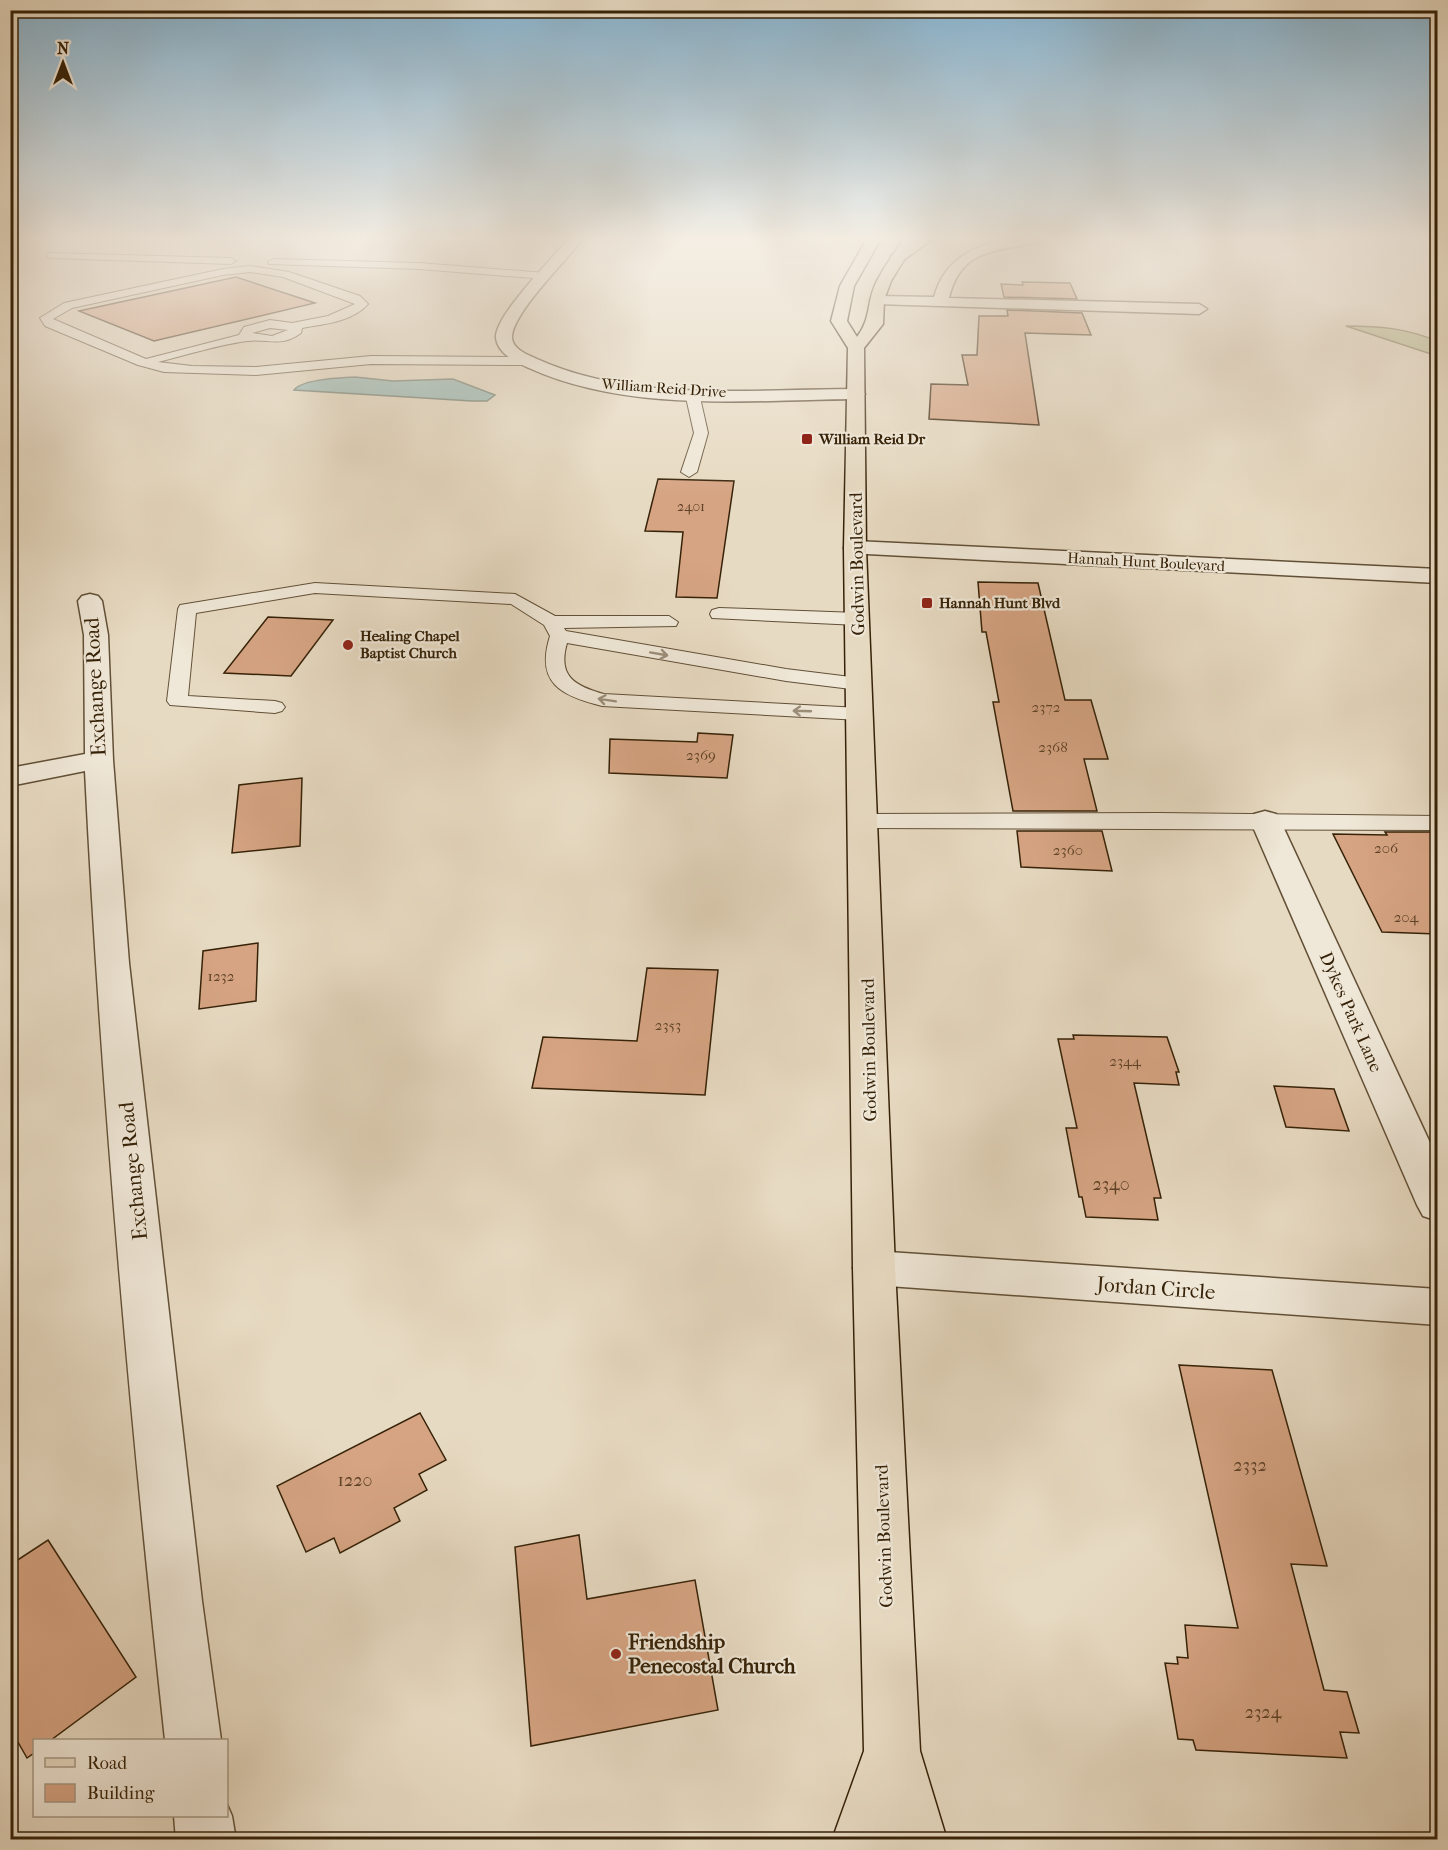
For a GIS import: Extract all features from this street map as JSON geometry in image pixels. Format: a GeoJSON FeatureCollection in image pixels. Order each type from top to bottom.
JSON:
{"type":"FeatureCollection","features":[{"type":"Feature","properties":{"kind":"main road"},"geometry":{"type":"LineString","coordinates":[[840,323],[856,348],[875,323]]}},
{"type":"Feature","properties":{"kind":"main road","name":"Godwin Boulevard"},"geometry":{"type":"LineString","coordinates":[[856,348],[855,548],[874,1268],[892,1751],[917,1839]]}},
{"type":"Feature","properties":{"kind":"main road","name":"Godwin Boulevard"},"geometry":{"type":"LineString","coordinates":[[862,1839],[892,1751]]}},
{"type":"Feature","properties":{"kind":"street","name":"William Reid Drive"},"geometry":{"type":"LineString","coordinates":[[510,323],[505,330],[504,339],[508,348],[525,361],[585,382],[631,389],[692,393],[856,394]]}},
{"type":"Feature","properties":{"kind":"street","name":"Hannah Hunt Boulevard"},"geometry":{"type":"LineString","coordinates":[[855,548],[1437,576]]}},
{"type":"Feature","properties":{"kind":"street","name":"Exchange Road"},"geometry":{"type":"LineString","coordinates":[[90,601],[96,635],[99,760],[112,963],[176,1601],[193,1739]]}},
{"type":"Feature","properties":{"kind":"street"},"geometry":{"type":"LineString","coordinates":[[10,777],[99,760]]}},
{"type":"Feature","properties":{"kind":"street","name":"Dykes Park Lane"},"geometry":{"type":"LineString","coordinates":[[1265,820],[1437,1205]]}},
{"type":"Feature","properties":{"kind":"street","name":"Jordan Circle"},"geometry":{"type":"LineString","coordinates":[[874,1268],[1437,1307]]}},
{"type":"Feature","properties":{"kind":"street"},"geometry":{"type":"LineString","coordinates":[[203,1817],[206,1839]]}},
{"type":"Feature","properties":{"kind":"lane"},"geometry":{"type":"LineString","coordinates":[[50,323],[143,362],[173,369],[256,371],[371,360],[525,361]]}},
{"type":"Feature","properties":{"kind":"lane"},"geometry":{"type":"LineString","coordinates":[[143,362],[248,337],[261,339],[285,337],[295,333],[297,330],[293,326],[304,323]]}},
{"type":"Feature","properties":{"kind":"lane"},"geometry":{"type":"LineString","coordinates":[[689,472],[701,433],[692,393]]}},
{"type":"Feature","properties":{"kind":"lane"},"geometry":{"type":"LineString","coordinates":[[275,706],[177,701],[187,609],[315,588],[515,599],[555,629],[786,675],[860,699]]}},
{"type":"Feature","properties":{"kind":"lane"},"geometry":{"type":"LineString","coordinates":[[719,614],[858,619]]}},
{"type":"Feature","properties":{"kind":"lane"},"geometry":{"type":"LineString","coordinates":[[555,629],[669,622]]}},
{"type":"Feature","properties":{"kind":"lane"},"geometry":{"type":"LineString","coordinates":[[555,629],[556,668],[561,681],[573,691],[602,700],[639,704],[860,699]]}},
{"type":"Feature","properties":{"kind":"lane"},"geometry":{"type":"LineString","coordinates":[[864,821],[1265,820],[1437,823]]}},
{"type":"Feature","properties":{"kind":"green space"},"geometry":{"type":"Polygon","coordinates":[[[1346,326],[1414,333],[1437,341],[1437,356],[1346,326]]]}},
{"type":"Feature","properties":{"kind":"water"},"geometry":{"type":"Polygon","coordinates":[[[355,377],[393,381],[453,379],[495,395],[487,401],[472,401],[294,390],[298,386],[313,381],[355,377]]]}},
{"type":"Feature","properties":{"kind":"building"},"geometry":{"type":"Polygon","coordinates":[[[110,323],[229,323],[154,341],[110,323]]]}},
{"type":"Feature","properties":{"kind":"building"},"geometry":{"type":"Polygon","coordinates":[[[979,323],[1086,323],[1091,335],[1025,333],[1039,425],[929,419],[931,384],[968,385],[962,355],[977,355],[979,323]]]}},
{"type":"Feature","properties":{"kind":"building"},"geometry":{"type":"Polygon","coordinates":[[[658,479],[734,481],[717,598],[676,597],[683,532],[645,531],[658,479]]]}},
{"type":"Feature","properties":{"kind":"building"},"geometry":{"type":"Polygon","coordinates":[[[978,582],[1038,583],[1065,700],[1091,700],[1108,759],[1084,759],[1097,811],[1013,811],[993,702],[999,702],[986,632],[982,632],[978,582]]]}},
{"type":"Feature","properties":{"kind":"building"},"geometry":{"type":"Polygon","coordinates":[[[268,617],[333,620],[291,676],[224,673],[268,617]]]}},
{"type":"Feature","properties":{"kind":"building"},"geometry":{"type":"Polygon","coordinates":[[[698,733],[733,735],[727,778],[609,773],[610,739],[697,742],[698,733]]]}},
{"type":"Feature","properties":{"kind":"building"},"geometry":{"type":"Polygon","coordinates":[[[302,778],[300,846],[232,853],[239,785],[302,778]]]}},
{"type":"Feature","properties":{"kind":"building"},"geometry":{"type":"Polygon","coordinates":[[[1017,831],[1102,831],[1112,871],[1021,867],[1017,831]]]}},
{"type":"Feature","properties":{"kind":"building"},"geometry":{"type":"Polygon","coordinates":[[[1385,832],[1437,832],[1437,934],[1382,932],[1333,834],[1387,835],[1385,832]]]}},
{"type":"Feature","properties":{"kind":"building"},"geometry":{"type":"Polygon","coordinates":[[[258,943],[256,1001],[199,1009],[203,951],[258,943]]]}},
{"type":"Feature","properties":{"kind":"building"},"geometry":{"type":"Polygon","coordinates":[[[647,968],[718,970],[705,1095],[532,1088],[543,1037],[637,1041],[647,968]]]}},
{"type":"Feature","properties":{"kind":"building"},"geometry":{"type":"Polygon","coordinates":[[[1073,1035],[1167,1037],[1179,1072],[1176,1072],[1179,1085],[1134,1083],[1161,1198],[1154,1198],[1158,1220],[1086,1217],[1082,1197],[1079,1197],[1066,1128],[1077,1128],[1058,1039],[1074,1039],[1073,1035]]]}},
{"type":"Feature","properties":{"kind":"building"},"geometry":{"type":"Polygon","coordinates":[[[1274,1086],[1334,1089],[1349,1131],[1286,1127],[1274,1086]]]}},
{"type":"Feature","properties":{"kind":"building"},"geometry":{"type":"Polygon","coordinates":[[[1179,1365],[1272,1370],[1327,1566],[1291,1564],[1324,1690],[1347,1692],[1359,1733],[1340,1732],[1347,1758],[1196,1750],[1193,1740],[1178,1739],[1165,1663],[1178,1664],[1177,1657],[1188,1658],[1185,1625],[1238,1628],[1179,1365]]]}},
{"type":"Feature","properties":{"kind":"building"},"geometry":{"type":"Polygon","coordinates":[[[420,1413],[446,1460],[419,1474],[427,1490],[394,1508],[400,1521],[340,1553],[334,1538],[306,1552],[277,1486],[420,1413]]]}},
{"type":"Feature","properties":{"kind":"building","name":"Friendship Penecostal Church"},"geometry":{"type":"Polygon","coordinates":[[[579,1535],[587,1599],[695,1580],[718,1710],[531,1746],[515,1547],[579,1535]]]}},
{"type":"Feature","properties":{"kind":"building"},"geometry":{"type":"Polygon","coordinates":[[[48,1540],[136,1677],[52,1739],[33,1739],[33,1754],[27,1758],[10,1728],[10,1565],[48,1540]]]}},
{"type":"Feature","properties":{"kind":"place","name":"William Reid Dr"},"geometry":{"type":"Point","coordinates":[807,439]}},
{"type":"Feature","properties":{"kind":"place","name":"Hannah Hunt Blvd"},"geometry":{"type":"Point","coordinates":[927,603]}},
{"type":"Feature","properties":{"kind":"place","name":"Healing Chapel Baptist Church"},"geometry":{"type":"Point","coordinates":[348,645]}},
{"type":"Feature","properties":{"kind":"place","name":"Friendship Penecostal Church"},"geometry":{"type":"Point","coordinates":[616,1654]}}]}
